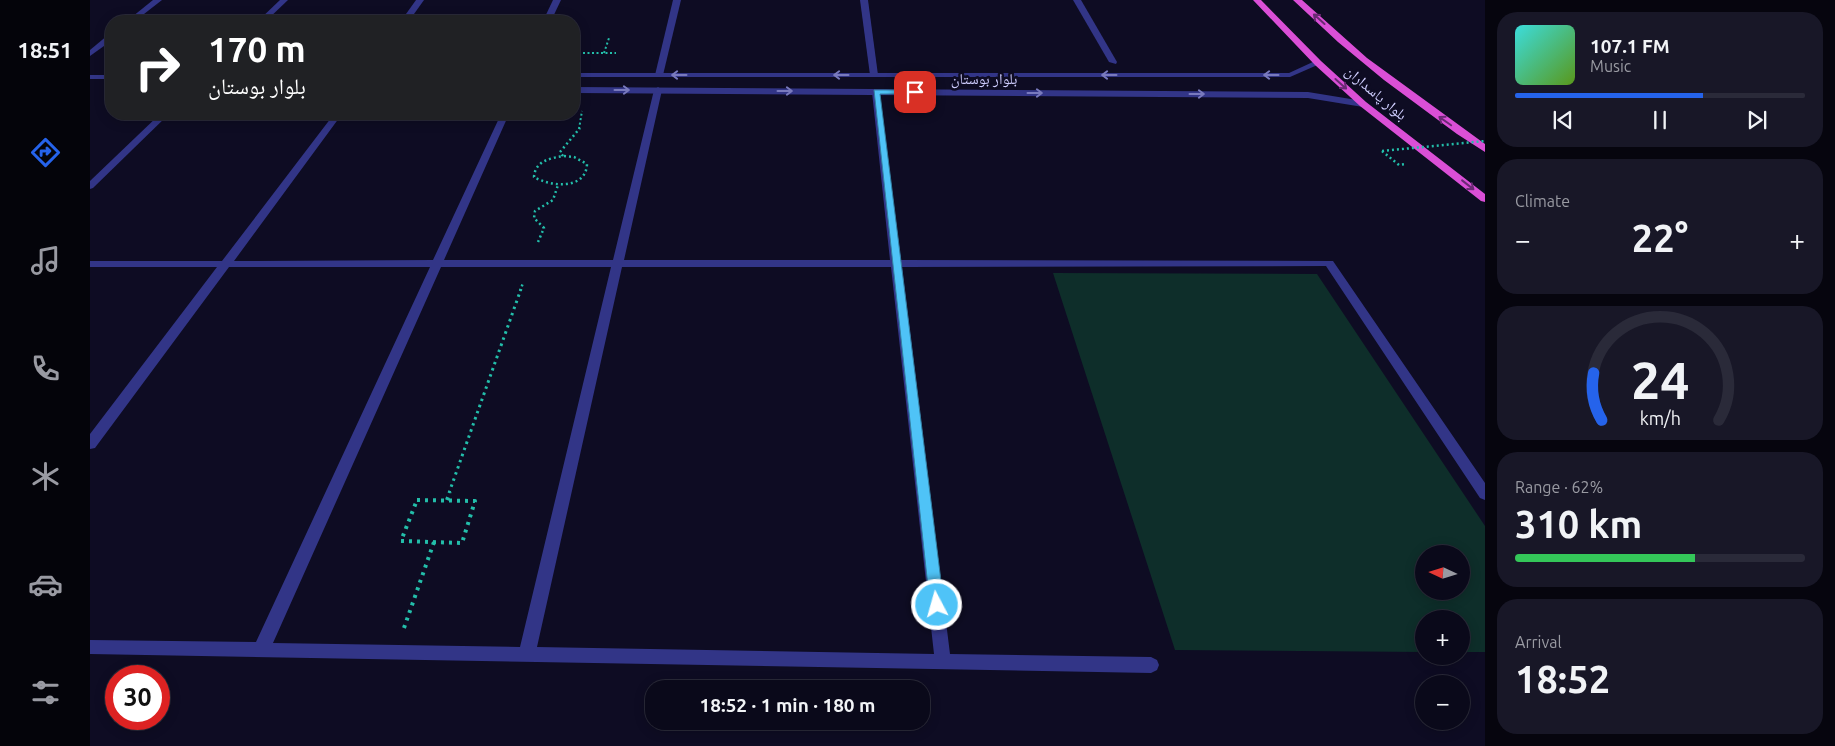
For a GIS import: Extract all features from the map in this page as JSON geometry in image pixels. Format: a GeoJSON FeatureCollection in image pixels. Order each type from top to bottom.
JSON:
{"type":"FeatureCollection","features":[{"type":"Feature","properties":{"kind":"highway","name":"بلوار پاسداران"},"geometry":{"type":"LineString","coordinates":[[1257,0],[1318,63],[1363,104],[1485,199]]}},
{"type":"Feature","properties":{"kind":"highway","name":"بلوار پاسداران"},"geometry":{"type":"LineString","coordinates":[[1297,0],[1368,63],[1419,103],[1485,149]]}},
{"type":"Feature","properties":{"kind":"street"},"geometry":{"type":"LineString","coordinates":[[139,15],[158,0]]}},
{"type":"Feature","properties":{"kind":"street"},"geometry":{"type":"LineString","coordinates":[[268,15],[284,0]]}},
{"type":"Feature","properties":{"kind":"street"},"geometry":{"type":"LineString","coordinates":[[409,15],[420,0]]}},
{"type":"Feature","properties":{"kind":"street"},"geometry":{"type":"LineString","coordinates":[[551,15],[557,0]]}},
{"type":"Feature","properties":{"kind":"street"},"geometry":{"type":"LineString","coordinates":[[659,75],[677,0]]}},
{"type":"Feature","properties":{"kind":"street"},"geometry":{"type":"LineString","coordinates":[[864,0],[874,75]]}},
{"type":"Feature","properties":{"kind":"street"},"geometry":{"type":"LineString","coordinates":[[1077,0],[1113,62]]}},
{"type":"Feature","properties":{"kind":"street"},"geometry":{"type":"LineString","coordinates":[[90,54],[105,42]]}},
{"type":"Feature","properties":{"kind":"street","name":"بلوار بوستان"},"geometry":{"type":"LineString","coordinates":[[580,75],[1290,75],[1318,63]]}},
{"type":"Feature","properties":{"kind":"street"},"geometry":{"type":"LineString","coordinates":[[90,77],[105,77]]}},
{"type":"Feature","properties":{"kind":"street","name":"بلوار بوستان"},"geometry":{"type":"LineString","coordinates":[[580,90],[1308,94],[1363,104]]}},
{"type":"Feature","properties":{"kind":"street"},"geometry":{"type":"LineString","coordinates":[[527,654],[658,90]]}},
{"type":"Feature","properties":{"kind":"street"},"geometry":{"type":"LineString","coordinates":[[876,92],[944,662]]}},
{"type":"Feature","properties":{"kind":"street"},"geometry":{"type":"LineString","coordinates":[[90,186],[159,120]]}},
{"type":"Feature","properties":{"kind":"street"},"geometry":{"type":"LineString","coordinates":[[90,444],[334,120]]}},
{"type":"Feature","properties":{"kind":"street"},"geometry":{"type":"LineString","coordinates":[[261,650],[502,120]]}},
{"type":"Feature","properties":{"kind":"street"},"geometry":{"type":"LineString","coordinates":[[90,264],[1328,263],[1485,494]]}},
{"type":"Feature","properties":{"kind":"street"},"geometry":{"type":"LineString","coordinates":[[90,647],[1151,665]]}},
{"type":"Feature","properties":{"kind":"path"},"geometry":{"type":"LineString","coordinates":[[564,156],[560,152],[581,126],[583,105],[590,90]]}},
{"type":"Feature","properties":{"kind":"path"},"geometry":{"type":"LineString","coordinates":[[1399,165],[1382,152],[1485,141]]}},
{"type":"Feature","properties":{"kind":"path"},"geometry":{"type":"LineString","coordinates":[[564,156],[582,159],[587,164],[588,169],[579,180],[558,185],[539,182],[534,177],[534,171],[537,166],[544,161],[564,156]]}},
{"type":"Feature","properties":{"kind":"path"},"geometry":{"type":"LineString","coordinates":[[447,500],[544,228],[534,218],[535,212],[553,200],[558,185]]}},
{"type":"Feature","properties":{"kind":"path"},"geometry":{"type":"LineString","coordinates":[[418,500],[475,501],[462,542],[434,542],[401,541],[418,500]]}},
{"type":"Feature","properties":{"kind":"path"},"geometry":{"type":"LineString","coordinates":[[395,652],[434,542]]}},
{"type":"Feature","properties":{"kind":"green space"},"geometry":{"type":"Polygon","coordinates":[[[1053,273],[1317,274],[1485,526],[1485,652],[1470,652],[1470,610],[1415,610],[1415,652],[1175,650],[1053,273]]]}},
{"type":"Feature","properties":{"kind":"route"},"geometry":{"type":"LineString","coordinates":[[915,92],[876,92],[937,605]]}}]}
